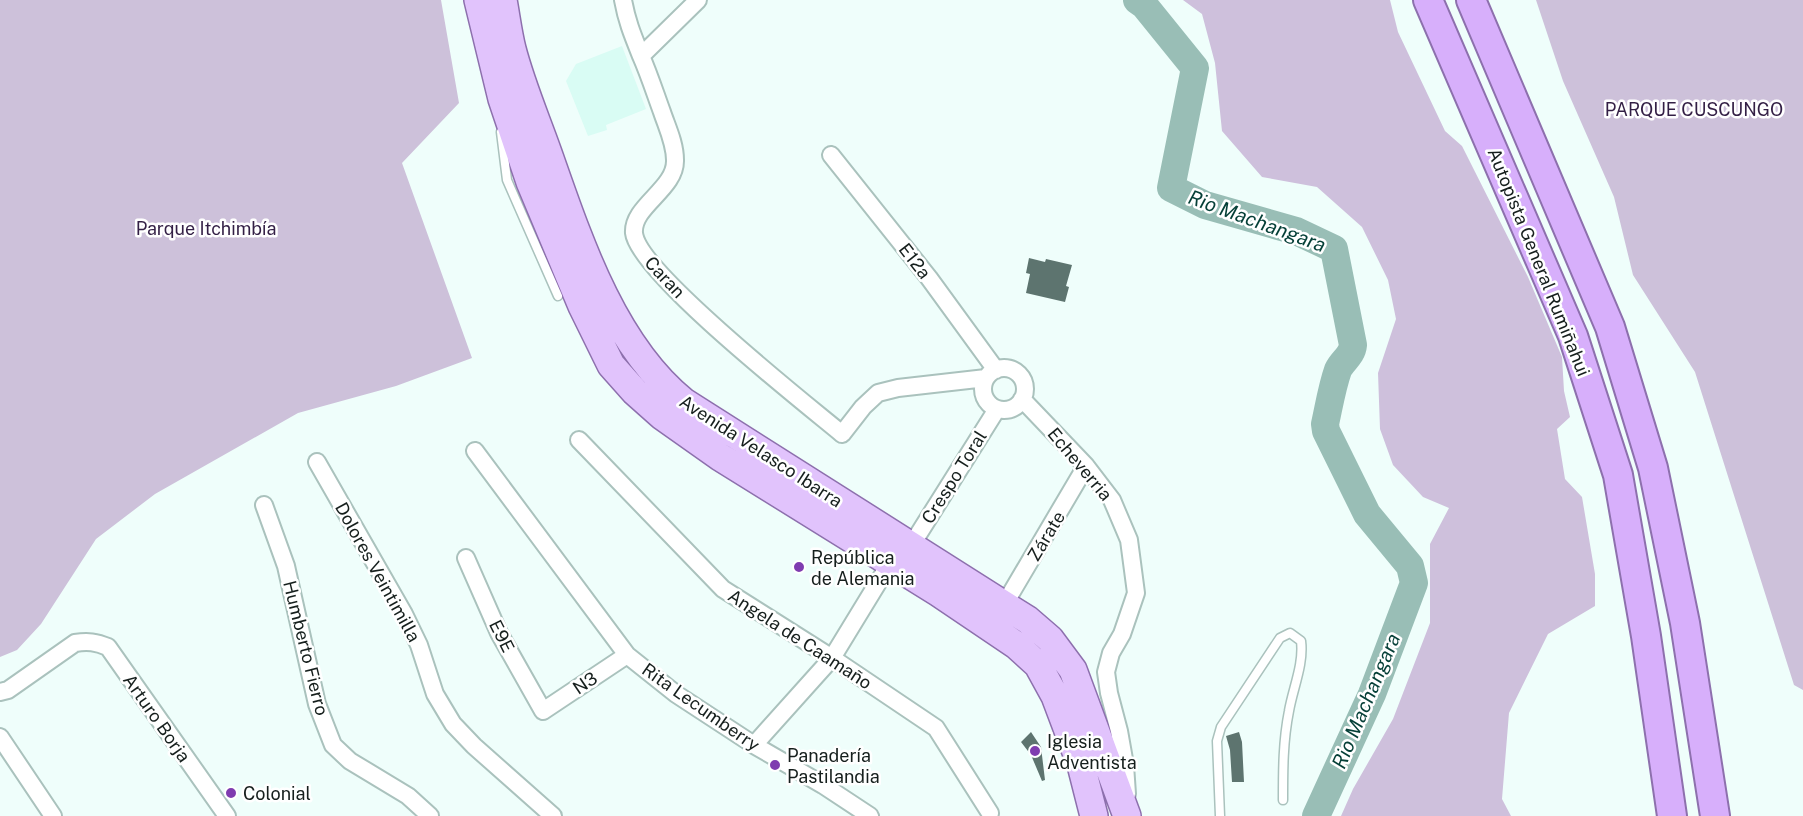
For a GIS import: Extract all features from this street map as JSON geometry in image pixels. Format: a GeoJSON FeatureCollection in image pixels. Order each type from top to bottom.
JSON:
{"type":"FeatureCollection","features":[{"type":"Feature","properties":{"kind":"highway","name":"Autopista General Rumiñahui"},"geometry":{"type":"LineString","coordinates":[[1428,0],[1573,336],[1618,475],[1646,636],[1672,816]]}},
{"type":"Feature","properties":{"kind":"highway"},"geometry":{"type":"LineString","coordinates":[[1471,0],[1610,327],[1650,458],[1685,623],[1715,816]]}},
{"type":"Feature","properties":{"kind":"main road","name":"Avenida Velasco Ibarra"},"geometry":{"type":"LineString","coordinates":[[478,0],[502,99],[530,182],[555,245],[611,365],[635,392],[672,423],[720,457],[939,593],[1007,639],[1038,665],[1055,696],[1081,765],[1094,816]]}},
{"type":"Feature","properties":{"kind":"main road","name":"Avenida Velasco Ibarra"},"geometry":{"type":"LineString","coordinates":[[503,0],[512,50],[580,238],[606,300],[635,349],[667,389],[684,402],[1004,604],[1050,639],[1073,670],[1128,816]]}},
{"type":"Feature","properties":{"kind":"street","name":"Caran"},"geometry":{"type":"LineString","coordinates":[[623,0],[627,23],[672,141],[676,162],[669,181],[638,217],[634,232],[639,248],[684,298],[736,347],[843,434]]}},
{"type":"Feature","properties":{"kind":"street"},"geometry":{"type":"LineString","coordinates":[[641,56],[699,0]]}},
{"type":"Feature","properties":{"kind":"street","name":"E12a"},"geometry":{"type":"LineString","coordinates":[[831,154],[928,278],[991,374]]}},
{"type":"Feature","properties":{"kind":"street","name":"Echeverria"},"geometry":{"type":"LineString","coordinates":[[843,434],[863,407],[878,393],[1010,369],[1016,373],[1024,385],[1022,399],[1086,466],[1112,500],[1129,540],[1136,593],[1106,672],[1125,765],[1128,816]]}},
{"type":"Feature","properties":{"kind":"street"},"geometry":{"type":"LineString","coordinates":[[991,374],[983,390],[987,402],[997,409],[1011,409],[1022,399]]}},
{"type":"Feature","properties":{"kind":"street","name":"Crespo Toral"},"geometry":{"type":"LineString","coordinates":[[910,546],[997,409]]}},
{"type":"Feature","properties":{"kind":"street","name":"Angela de Caamaño"},"geometry":{"type":"LineString","coordinates":[[579,440],[723,589],[936,728],[990,813]]}},
{"type":"Feature","properties":{"kind":"street","name":"Rita Lecumberry"},"geometry":{"type":"LineString","coordinates":[[475,451],[627,655],[676,694],[754,746],[823,785],[870,816]]}},
{"type":"Feature","properties":{"kind":"street","name":"Dolores Veintimilla"},"geometry":{"type":"LineString","coordinates":[[317,462],[404,614],[419,645],[435,694],[453,724],[474,746],[553,816]]}},
{"type":"Feature","properties":{"kind":"street","name":"Zárate"},"geometry":{"type":"LineString","coordinates":[[1004,604],[1086,466]]}},
{"type":"Feature","properties":{"kind":"street","name":"Humberto Fierro"},"geometry":{"type":"LineString","coordinates":[[264,505],[286,566],[316,704],[333,745],[350,761],[408,796],[430,816]]}},
{"type":"Feature","properties":{"kind":"street","name":"E9E"},"geometry":{"type":"LineString","coordinates":[[466,558],[499,633],[543,711]]}},
{"type":"Feature","properties":{"kind":"street"},"geometry":{"type":"LineString","coordinates":[[754,746],[832,658],[890,563]]}},
{"type":"Feature","properties":{"kind":"street","name":"Arturo Borja"},"geometry":{"type":"LineString","coordinates":[[0,692],[8,690],[75,643],[96,642],[108,647],[226,816]]}},
{"type":"Feature","properties":{"kind":"street","name":"N3"},"geometry":{"type":"LineString","coordinates":[[543,711],[627,655]]}},
{"type":"Feature","properties":{"kind":"street"},"geometry":{"type":"LineString","coordinates":[[0,737],[53,816]]}},
{"type":"Feature","properties":{"kind":"lane"},"geometry":{"type":"LineString","coordinates":[[502,99],[500,126],[507,180],[558,296]]}},
{"type":"Feature","properties":{"kind":"lane"},"geometry":{"type":"LineString","coordinates":[[1220,816],[1217,741],[1221,727],[1280,638],[1290,633],[1300,641],[1302,652],[1283,745],[1283,801]]}},
{"type":"Feature","properties":{"kind":"shaded area"},"geometry":{"type":"Polygon","coordinates":[[[1183,0],[1390,0],[1398,32],[1445,131],[1462,146],[1528,277],[1562,357],[1564,391],[1570,417],[1557,429],[1565,479],[1582,497],[1595,574],[1595,606],[1548,634],[1509,713],[1502,799],[1511,816],[1341,816],[1353,789],[1393,719],[1430,623],[1430,544],[1449,508],[1423,497],[1393,465],[1380,429],[1378,373],[1396,319],[1388,280],[1362,227],[1317,187],[1262,177],[1222,131],[1215,63],[1202,14],[1183,0]]]}},
{"type":"Feature","properties":{"kind":"shaded area"},"geometry":{"type":"Polygon","coordinates":[[[622,46],[646,109],[606,125],[607,130],[588,136],[566,81],[576,64],[622,46]]]}},
{"type":"Feature","properties":{"kind":"green space","name":"Parque Itchimbía"},"geometry":{"type":"Polygon","coordinates":[[[0,0],[441,0],[459,103],[402,163],[472,358],[396,386],[298,413],[155,494],[96,539],[41,624],[17,650],[0,657],[0,0]]]}},
{"type":"Feature","properties":{"kind":"green space","name":"PARQUE CUSCUNGO"},"geometry":{"type":"Polygon","coordinates":[[[1536,0],[1803,0],[1803,690],[1794,685],[1695,372],[1633,275],[1614,197],[1563,81],[1536,0]]]}},
{"type":"Feature","properties":{"kind":"building"},"geometry":{"type":"Polygon","coordinates":[[[1029,258],[1072,265],[1066,286],[1069,287],[1065,302],[1026,293],[1030,274],[1026,273],[1029,258]]]}},
{"type":"Feature","properties":{"kind":"building","name":"Iglesia Adventista"},"geometry":{"type":"Polygon","coordinates":[[[1031,732],[1041,747],[1045,780],[1042,781],[1031,755],[1021,742],[1031,732]]]}},
{"type":"Feature","properties":{"kind":"building"},"geometry":{"type":"Polygon","coordinates":[[[1239,732],[1242,742],[1244,782],[1232,782],[1230,750],[1226,736],[1239,732]]]}},
{"type":"Feature","properties":{"kind":"waterway","name":"Rio Machangara"},"geometry":{"type":"LineString","coordinates":[[1137,0],[1144,5],[1195,68],[1171,188],[1205,205],[1296,231],[1334,249],[1353,345],[1336,376],[1325,424],[1326,431],[1367,514],[1410,566],[1414,583],[1372,694],[1316,816]]}},
{"type":"Feature","properties":{"kind":"place","name":"República de Alemania"},"geometry":{"type":"Point","coordinates":[799,567]}},
{"type":"Feature","properties":{"kind":"place","name":"Iglesia Adventista"},"geometry":{"type":"Point","coordinates":[1035,751]}},
{"type":"Feature","properties":{"kind":"place","name":"Panadería Pastilandia"},"geometry":{"type":"Point","coordinates":[775,765]}},
{"type":"Feature","properties":{"kind":"place","name":"Colonial"},"geometry":{"type":"Point","coordinates":[231,793]}}]}
